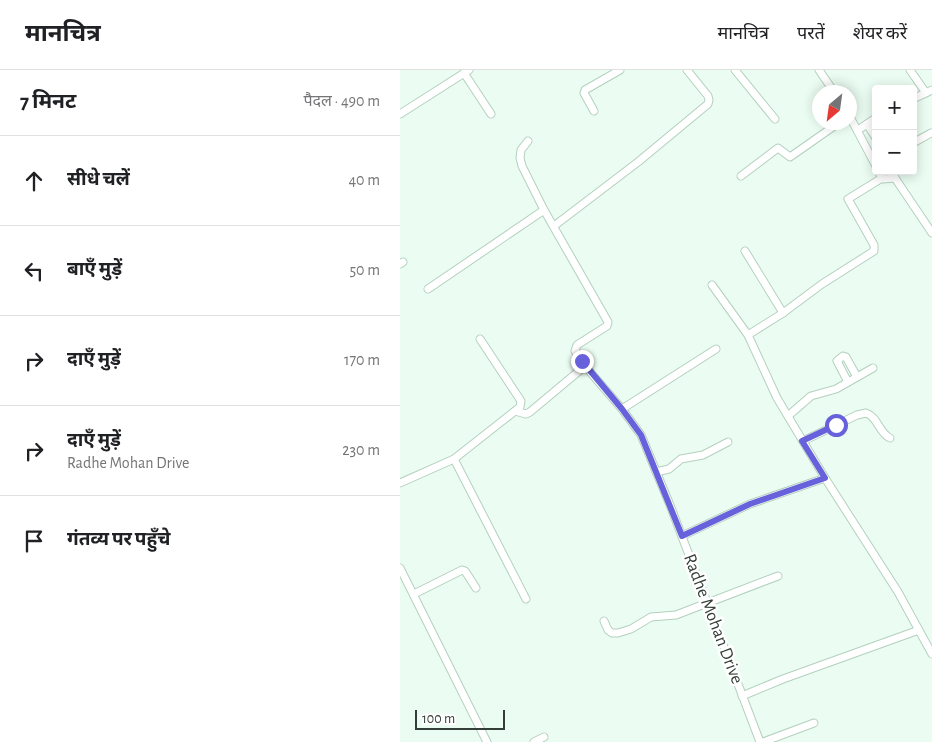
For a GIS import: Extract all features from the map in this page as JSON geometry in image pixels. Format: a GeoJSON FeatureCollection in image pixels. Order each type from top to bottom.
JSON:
{"type":"FeatureCollection","features":[{"type":"Feature","properties":{"kind":"street"},"geometry":{"type":"LineString","coordinates":[[594,111],[584,93],[585,90],[620,70]]}},
{"type":"Feature","properties":{"kind":"street"},"geometry":{"type":"LineString","coordinates":[[528,141],[522,148],[521,163],[554,226],[638,162],[708,104],[708,96],[687,70]]}},
{"type":"Feature","properties":{"kind":"street"},"geometry":{"type":"LineString","coordinates":[[735,70],[775,119]]}},
{"type":"Feature","properties":{"kind":"street"},"geometry":{"type":"LineString","coordinates":[[819,70],[829,85]]}},
{"type":"Feature","properties":{"kind":"street"},"geometry":{"type":"LineString","coordinates":[[910,70],[929,91],[917,97]]}},
{"type":"Feature","properties":{"kind":"street"},"geometry":{"type":"LineString","coordinates":[[400,114],[466,72],[491,114]]}},
{"type":"Feature","properties":{"kind":"street"},"geometry":{"type":"LineString","coordinates":[[872,121],[858,130],[872,158]]}},
{"type":"Feature","properties":{"kind":"street"},"geometry":{"type":"LineString","coordinates":[[867,124],[872,132]]}},
{"type":"Feature","properties":{"kind":"street"},"geometry":{"type":"LineString","coordinates":[[741,176],[778,148],[790,157],[829,130]]}},
{"type":"Feature","properties":{"kind":"street"},"geometry":{"type":"LineString","coordinates":[[917,141],[930,133]]}},
{"type":"Feature","properties":{"kind":"street"},"geometry":{"type":"LineString","coordinates":[[748,336],[822,284],[874,251],[874,245],[848,199],[880,175]]}},
{"type":"Feature","properties":{"kind":"street"},"geometry":{"type":"LineString","coordinates":[[894,175],[932,233]]}},
{"type":"Feature","properties":{"kind":"street"},"geometry":{"type":"LineString","coordinates":[[428,289],[544,210]]}},
{"type":"Feature","properties":{"kind":"street","name":"Radhe Mohan Drive"},"geometry":{"type":"LineString","coordinates":[[554,226],[608,322],[608,325],[576,345],[575,351],[641,435],[761,742]]}},
{"type":"Feature","properties":{"kind":"street"},"geometry":{"type":"LineString","coordinates":[[745,251],[783,313]]}},
{"type":"Feature","properties":{"kind":"street"},"geometry":{"type":"LineString","coordinates":[[712,284],[748,336],[767,379],[802,441],[867,542],[932,654]]}},
{"type":"Feature","properties":{"kind":"street"},"geometry":{"type":"LineString","coordinates":[[400,483],[454,459],[520,407],[521,401],[480,339]]}},
{"type":"Feature","properties":{"kind":"street"},"geometry":{"type":"LineString","coordinates":[[622,409],[716,349]]}},
{"type":"Feature","properties":{"kind":"street"},"geometry":{"type":"LineString","coordinates":[[848,382],[838,361],[839,358],[846,357],[856,377]]}},
{"type":"Feature","properties":{"kind":"street"},"geometry":{"type":"LineString","coordinates":[[515,411],[526,414],[530,412],[585,366]]}},
{"type":"Feature","properties":{"kind":"street"},"geometry":{"type":"LineString","coordinates":[[788,416],[811,396],[836,389],[873,368]]}},
{"type":"Feature","properties":{"kind":"street"},"geometry":{"type":"LineString","coordinates":[[802,441],[864,413],[872,416],[884,434],[890,438]]}},
{"type":"Feature","properties":{"kind":"street"},"geometry":{"type":"LineString","coordinates":[[656,472],[669,469],[681,459],[703,455],[728,442]]}},
{"type":"Feature","properties":{"kind":"street"},"geometry":{"type":"LineString","coordinates":[[454,459],[526,599]]}},
{"type":"Feature","properties":{"kind":"street"},"geometry":{"type":"LineString","coordinates":[[682,536],[750,504],[825,478]]}},
{"type":"Feature","properties":{"kind":"street"},"geometry":{"type":"LineString","coordinates":[[400,568],[487,742]]}},
{"type":"Feature","properties":{"kind":"street"},"geometry":{"type":"LineString","coordinates":[[414,594],[462,570],[465,571],[476,588]]}},
{"type":"Feature","properties":{"kind":"street"},"geometry":{"type":"LineString","coordinates":[[604,621],[612,633],[618,633],[631,629],[651,618],[676,615],[778,576]]}},
{"type":"Feature","properties":{"kind":"street"},"geometry":{"type":"LineString","coordinates":[[742,696],[919,630]]}},
{"type":"Feature","properties":{"kind":"street"},"geometry":{"type":"LineString","coordinates":[[761,742],[814,723]]}},
{"type":"Feature","properties":{"kind":"street"},"geometry":{"type":"LineString","coordinates":[[534,742],[544,737]]}},
{"type":"Feature","properties":{"kind":"route"},"geometry":{"type":"LineString","coordinates":[[582,361],[641,435],[682,536],[750,504],[825,478],[802,441],[836,425]]}}]}
